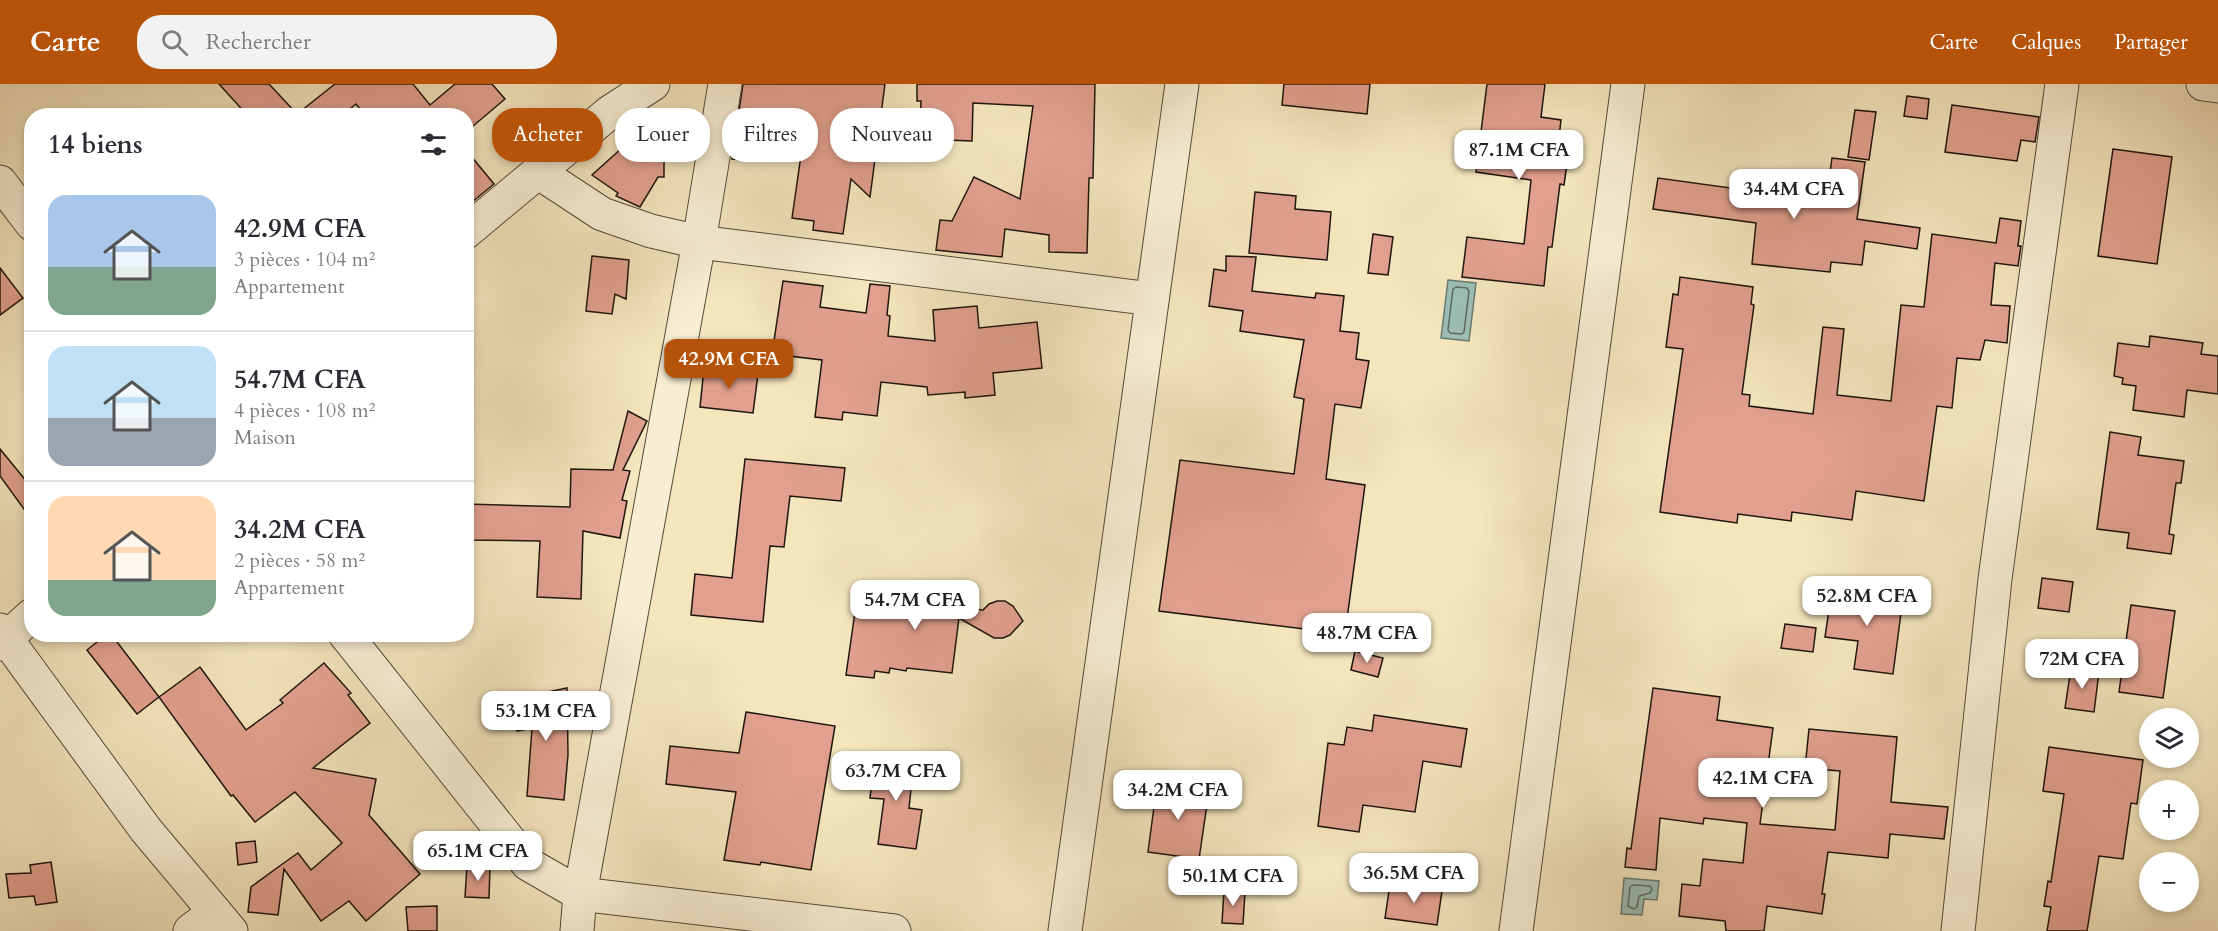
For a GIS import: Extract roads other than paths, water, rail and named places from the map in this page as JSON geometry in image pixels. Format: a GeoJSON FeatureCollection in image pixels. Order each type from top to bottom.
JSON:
{"type":"FeatureCollection","features":[{"type":"Feature","properties":{"kind":"street"},"geometry":{"type":"LineString","coordinates":[[474,225],[610,112],[653,84]]}},
{"type":"Feature","properties":{"kind":"street"},"geometry":{"type":"LineString","coordinates":[[577,931],[580,894],[699,242],[725,84]]}},
{"type":"Feature","properties":{"kind":"street"},"geometry":{"type":"LineString","coordinates":[[1065,931],[1182,84]]}},
{"type":"Feature","properties":{"kind":"street"},"geometry":{"type":"LineString","coordinates":[[1516,931],[1628,84]]}},
{"type":"Feature","properties":{"kind":"street"},"geometry":{"type":"LineString","coordinates":[[1958,931],[1995,579],[2062,84]]}},
{"type":"Feature","properties":{"kind":"street"},"geometry":{"type":"LineString","coordinates":[[2203,84],[2218,86]]}},
{"type":"Feature","properties":{"kind":"street"},"geometry":{"type":"LineString","coordinates":[[538,172],[602,214],[651,231],[699,242],[1152,299]]}},
{"type":"Feature","properties":{"kind":"street"},"geometry":{"type":"LineString","coordinates":[[0,182],[24,214]]}},
{"type":"Feature","properties":{"kind":"street"},"geometry":{"type":"LineString","coordinates":[[24,621],[2,637],[146,830],[212,925]]}},
{"type":"Feature","properties":{"kind":"street"},"geometry":{"type":"LineString","coordinates":[[351,642],[528,864],[580,894],[894,931]]}},
{"type":"Feature","properties":{"kind":"water"},"geometry":{"type":"Polygon","coordinates":[[[1448,280],[1476,283],[1469,341],[1441,338],[1448,280]]]}},
{"type":"Feature","properties":{"kind":"water"},"geometry":{"type":"Polygon","coordinates":[[[1624,878],[1659,881],[1657,900],[1644,899],[1642,915],[1621,914],[1624,878]]]}}]}
